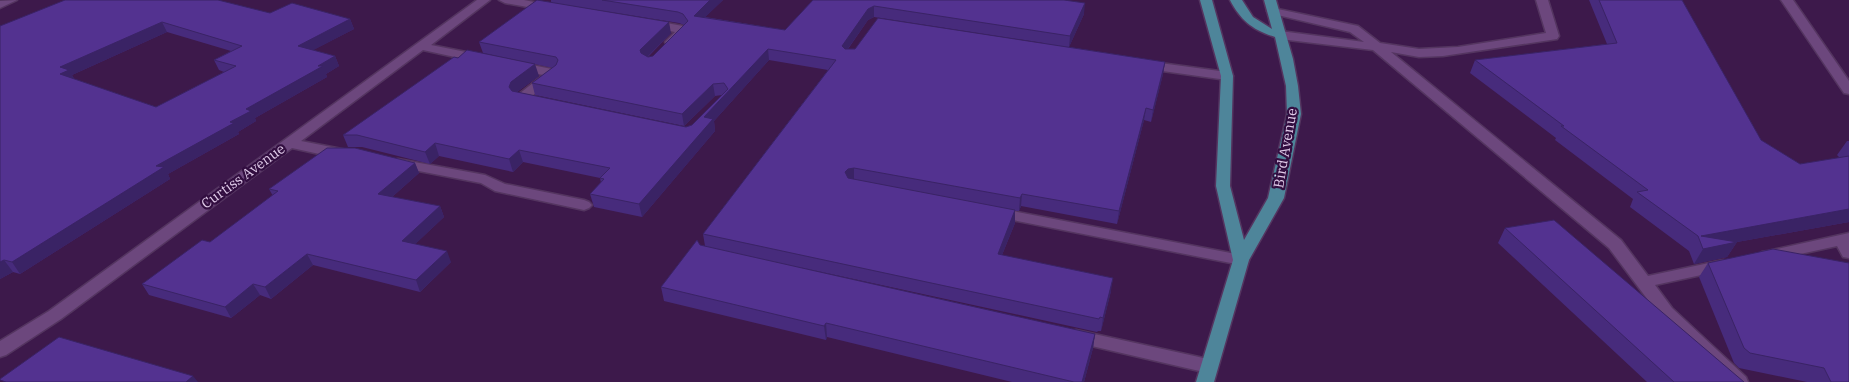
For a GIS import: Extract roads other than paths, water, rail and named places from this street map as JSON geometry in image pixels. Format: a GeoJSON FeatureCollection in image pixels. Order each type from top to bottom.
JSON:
{"type":"FeatureCollection","features":[{"type":"Feature","properties":{"kind":"main road"},"geometry":{"type":"LineString","coordinates":[[1206,0],[1227,76],[1224,186],[1241,260]]}},
{"type":"Feature","properties":{"kind":"main road"},"geometry":{"type":"LineString","coordinates":[[1236,0],[1243,15],[1252,24],[1280,35]]}},
{"type":"Feature","properties":{"kind":"main road","name":"Bird Avenue"},"geometry":{"type":"LineString","coordinates":[[1207,374],[1241,260],[1276,198],[1294,114],[1292,86],[1272,5]]}},
{"type":"Feature","properties":{"kind":"street"},"geometry":{"type":"LineString","coordinates":[[0,5],[11,0]]}},
{"type":"Feature","properties":{"kind":"street","name":"Curtiss Avenue"},"geometry":{"type":"LineString","coordinates":[[0,350],[55,315],[480,0]]}},
{"type":"Feature","properties":{"kind":"street"},"geometry":{"type":"LineString","coordinates":[[505,0],[566,10]]}},
{"type":"Feature","properties":{"kind":"street"},"geometry":{"type":"LineString","coordinates":[[1280,35],[1362,46],[1376,45],[1424,53],[1553,36],[1542,0]]}},
{"type":"Feature","properties":{"kind":"street"},"geometry":{"type":"LineString","coordinates":[[1787,0],[1849,90]]}},
{"type":"Feature","properties":{"kind":"street"},"geometry":{"type":"LineString","coordinates":[[1272,5],[1354,29],[1376,45],[1615,244],[1666,312],[1739,382]]}},
{"type":"Feature","properties":{"kind":"street"},"geometry":{"type":"LineString","coordinates":[[641,22],[679,29],[682,32],[663,51]]}},
{"type":"Feature","properties":{"kind":"street"},"geometry":{"type":"LineString","coordinates":[[420,46],[553,73],[520,98],[548,104]]}},
{"type":"Feature","properties":{"kind":"street"},"geometry":{"type":"LineString","coordinates":[[1135,64],[1227,76]]}},
{"type":"Feature","properties":{"kind":"street"},"geometry":{"type":"LineString","coordinates":[[289,143],[333,153],[352,153]]}},
{"type":"Feature","properties":{"kind":"street"},"geometry":{"type":"LineString","coordinates":[[385,160],[437,172],[451,172],[476,178],[500,188],[584,205]]}},
{"type":"Feature","properties":{"kind":"street"},"geometry":{"type":"LineString","coordinates":[[980,210],[1241,260]]}},
{"type":"Feature","properties":{"kind":"street"},"geometry":{"type":"LineString","coordinates":[[1756,258],[1846,244]]}},
{"type":"Feature","properties":{"kind":"street"},"geometry":{"type":"LineString","coordinates":[[1644,282],[1738,262]]}},
{"type":"Feature","properties":{"kind":"street"},"geometry":{"type":"LineString","coordinates":[[1056,332],[1207,374]]}}]}
